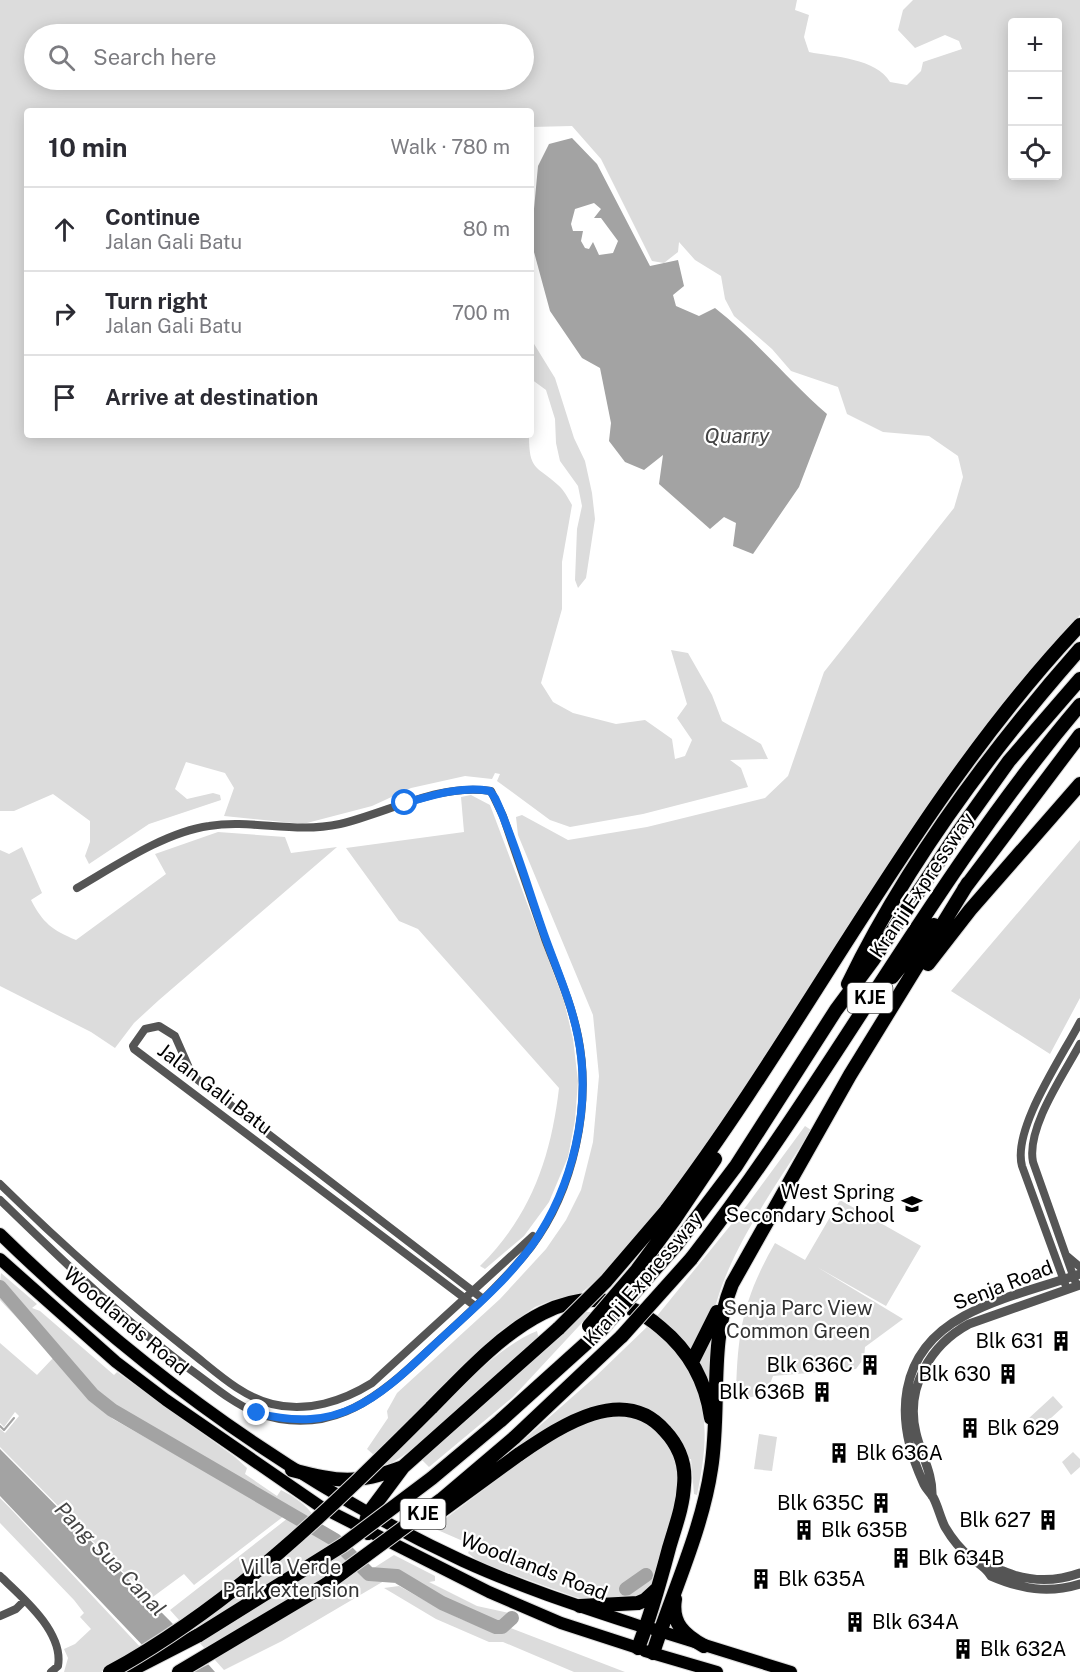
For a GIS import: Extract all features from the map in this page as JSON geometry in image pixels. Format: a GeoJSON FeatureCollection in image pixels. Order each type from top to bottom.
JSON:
{"type":"FeatureCollection","features":[{"type":"Feature","properties":{"kind":"highway"},"geometry":{"type":"LineString","coordinates":[[596,1327],[637,1270],[903,855],[1010,707],[1080,625]]}},
{"type":"Feature","properties":{"kind":"highway"},"geometry":{"type":"LineString","coordinates":[[836,1010],[864,951],[963,793],[1080,649]]}},
{"type":"Feature","properties":{"kind":"highway","name":"KJE"},"geometry":{"type":"LineString","coordinates":[[836,1010],[873,960],[1009,761],[1080,679]]}},
{"type":"Feature","properties":{"kind":"highway","name":"Kranji Expressway"},"geometry":{"type":"LineString","coordinates":[[179,1672],[327,1584],[441,1500],[514,1438],[622,1336],[691,1259],[731,1205],[856,1021],[969,848],[1024,773],[1080,705]]}},
{"type":"Feature","properties":{"kind":"highway"},"geometry":{"type":"LineString","coordinates":[[856,1021],[968,883],[1080,735]]}},
{"type":"Feature","properties":{"kind":"highway"},"geometry":{"type":"LineString","coordinates":[[1063,802],[1080,775]]}},
{"type":"Feature","properties":{"kind":"highway"},"geometry":{"type":"LineString","coordinates":[[888,1015],[970,910],[1080,784]]}},
{"type":"Feature","properties":{"kind":"highway"},"geometry":{"type":"LineString","coordinates":[[692,1362],[732,1284],[844,1085],[968,883]]}},
{"type":"Feature","properties":{"kind":"highway","name":"Kranji Expressway"},"geometry":{"type":"LineString","coordinates":[[128,1672],[200,1635],[344,1545],[500,1422],[568,1358],[677,1244],[736,1166],[836,1010]]}},
{"type":"Feature","properties":{"kind":"highway"},"geometry":{"type":"LineString","coordinates":[[368,1533],[365,1526],[368,1514],[403,1467],[559,1328],[670,1216]]}},
{"type":"Feature","properties":{"kind":"highway"},"geometry":{"type":"LineString","coordinates":[[638,1648],[653,1629],[679,1576],[704,1501],[711,1472],[718,1403],[717,1339],[720,1317],[732,1284]]}},
{"type":"Feature","properties":{"kind":"highway"},"geometry":{"type":"LineString","coordinates":[[110,1672],[165,1639],[254,1574],[330,1508],[472,1366],[522,1326],[556,1307],[598,1298],[623,1303],[669,1335],[692,1362],[709,1405],[714,1442]]}},
{"type":"Feature","properties":{"kind":"highway"},"geometry":{"type":"LineString","coordinates":[[327,1584],[399,1540],[518,1455],[566,1425],[594,1413],[615,1410],[637,1412],[660,1425],[681,1456],[684,1484],[683,1499],[660,1585],[653,1629],[653,1653]]}},
{"type":"Feature","properties":{"kind":"highway"},"geometry":{"type":"LineString","coordinates":[[292,1470],[349,1482],[374,1478],[403,1467]]}},
{"type":"Feature","properties":{"kind":"highway"},"geometry":{"type":"LineString","coordinates":[[679,1576],[674,1608],[677,1623],[687,1637],[704,1646]]}},
{"type":"Feature","properties":{"kind":"highway"},"geometry":{"type":"LineString","coordinates":[[580,1606],[638,1603],[652,1595],[660,1585]]}},
{"type":"Feature","properties":{"kind":"main road","name":"Woodlands Road"},"geometry":{"type":"LineString","coordinates":[[0,1234],[55,1288],[134,1356],[183,1394],[292,1470],[368,1514],[464,1562],[580,1606],[791,1672]]}},
{"type":"Feature","properties":{"kind":"main road","name":"Woodlands Road"},"geometry":{"type":"LineString","coordinates":[[0,1259],[116,1362],[166,1400],[321,1508],[521,1606],[638,1648],[717,1672]]}},
{"type":"Feature","properties":{"kind":"main road"},"geometry":{"type":"LineString","coordinates":[[321,1508],[329,1507],[333,1502],[329,1492]]}},
{"type":"Feature","properties":{"kind":"street"},"geometry":{"type":"LineString","coordinates":[[0,1200],[64,1263],[176,1359],[219,1392],[257,1413],[273,1417],[312,1420],[345,1414],[363,1405],[397,1381],[514,1267],[533,1244],[562,1189],[575,1148],[580,1119],[582,1081],[578,1038],[568,1001],[503,816],[490,791],[476,788],[446,792],[339,824],[303,829],[208,826],[150,846],[77,888]]}},
{"type":"Feature","properties":{"kind":"street","name":"Jalan Gali Batu"},"geometry":{"type":"LineString","coordinates":[[475,1306],[134,1049],[133,1046],[146,1029],[159,1026],[175,1036],[190,1070],[198,1080],[483,1299]]}},
{"type":"Feature","properties":{"kind":"street"},"geometry":{"type":"LineString","coordinates":[[1065,1285],[1022,1166],[1020,1146],[1026,1125],[1079,1028]]}},
{"type":"Feature","properties":{"kind":"street"},"geometry":{"type":"LineString","coordinates":[[1078,1280],[1066,1256],[1033,1162],[1031,1145],[1038,1125],[1080,1044]]}},
{"type":"Feature","properties":{"kind":"street"},"geometry":{"type":"LineString","coordinates":[[0,1184],[135,1309],[227,1380],[245,1392],[274,1404],[311,1406],[357,1392],[388,1369],[544,1224]]}},
{"type":"Feature","properties":{"kind":"street"},"geometry":{"type":"LineString","coordinates":[[1066,1256],[1080,1267]]}},
{"type":"Feature","properties":{"kind":"street","name":"Senja Road"},"geometry":{"type":"LineString","coordinates":[[1078,1280],[966,1315],[936,1337],[918,1359],[908,1384],[904,1418],[914,1460],[924,1485],[932,1496],[952,1538],[972,1559],[987,1569],[990,1576],[1038,1590],[1053,1590],[1080,1584]]}},
{"type":"Feature","properties":{"kind":"street","name":"Senja Road"},"geometry":{"type":"LineString","coordinates":[[987,1569],[994,1568],[1023,1577],[1049,1580],[1080,1573]]}},
{"type":"Feature","properties":{"kind":"street"},"geometry":{"type":"LineString","coordinates":[[0,1576],[47,1625],[58,1655],[58,1666],[51,1672]]}},
{"type":"Feature","properties":{"kind":"street"},"geometry":{"type":"LineString","coordinates":[[0,1616],[16,1609],[25,1600]]}},
{"type":"Feature","properties":{"kind":"green space"},"geometry":{"type":"Polygon","coordinates":[[[0,0],[797,0],[795,10],[809,15],[804,37],[809,52],[865,63],[884,74],[890,82],[907,85],[921,71],[923,62],[962,49],[959,41],[945,35],[915,48],[898,30],[903,10],[913,0],[1080,0],[1080,615],[1027,675],[914,825],[787,1028],[659,1214],[605,1273],[580,1294],[555,1299],[535,1307],[499,1332],[375,1456],[367,1449],[388,1418],[387,1411],[397,1393],[500,1299],[546,1249],[566,1220],[581,1190],[593,1142],[599,1076],[593,1015],[518,835],[516,817],[522,815],[568,840],[647,827],[765,798],[788,776],[824,672],[954,508],[963,477],[958,456],[929,436],[883,432],[847,414],[838,387],[791,371],[772,349],[734,316],[725,299],[721,276],[695,260],[679,242],[678,252],[664,263],[652,261],[601,159],[572,126],[534,127],[534,108],[24,108],[24,438],[529,438],[530,455],[535,466],[560,487],[572,505],[562,562],[562,609],[541,683],[553,702],[573,713],[616,724],[645,720],[672,739],[675,759],[685,756],[692,740],[677,718],[687,704],[671,650],[688,653],[712,695],[722,721],[761,744],[768,759],[730,760],[741,768],[748,787],[643,814],[570,827],[550,820],[497,781],[500,774],[495,773],[492,779],[465,776],[411,788],[372,806],[303,824],[224,816],[234,788],[225,773],[186,762],[175,789],[187,799],[213,793],[220,795],[221,800],[149,824],[89,864],[85,856],[90,842],[90,821],[53,794],[14,811],[0,811],[0,0]]]}},
{"type":"Feature","properties":{"kind":"green space"},"geometry":{"type":"Polygon","coordinates":[[[534,344],[555,378],[574,438],[585,461],[592,493],[595,519],[586,578],[578,588],[575,580],[577,529],[582,506],[578,486],[560,461],[556,443],[555,419],[546,390],[534,381],[534,344]]]}},
{"type":"Feature","properties":{"kind":"green space"},"geometry":{"type":"Polygon","coordinates":[[[471,795],[490,805],[564,1001],[573,1039],[578,1081],[575,1120],[568,1157],[549,1202],[524,1236],[485,1269],[480,1266],[513,1227],[536,1184],[550,1138],[559,1088],[418,929],[399,921],[346,848],[464,832],[461,797],[471,795]]]}},
{"type":"Feature","properties":{"kind":"green space"},"geometry":{"type":"Polygon","coordinates":[[[218,832],[285,837],[291,853],[337,847],[159,1000],[134,1023],[115,1048],[91,1032],[0,986],[0,850],[9,854],[22,847],[42,893],[31,900],[35,908],[49,925],[76,940],[166,874],[155,854],[218,832]]]}},
{"type":"Feature","properties":{"kind":"green space"},"geometry":{"type":"Polygon","coordinates":[[[1080,840],[1080,998],[1050,1054],[951,991],[1080,840]]]}},
{"type":"Feature","properties":{"kind":"green space"},"geometry":{"type":"Polygon","coordinates":[[[805,1126],[811,1130],[768,1196],[728,1270],[713,1318],[710,1378],[705,1378],[674,1331],[657,1316],[747,1205],[805,1126]]]}},
{"type":"Feature","properties":{"kind":"green space","name":"Senja Parc View Common Green"},"geometry":{"type":"Polygon","coordinates":[[[840,1200],[921,1246],[886,1306],[817,1267],[903,1319],[865,1347],[864,1358],[856,1369],[773,1376],[766,1394],[736,1400],[740,1337],[748,1301],[764,1264],[775,1243],[805,1260],[840,1200]]]}},
{"type":"Feature","properties":{"kind":"green space"},"geometry":{"type":"Polygon","coordinates":[[[1,1273],[37,1304],[32,1308],[40,1311],[114,1375],[117,1372],[235,1457],[247,1468],[245,1474],[277,1496],[281,1490],[291,1495],[314,1516],[308,1521],[105,1402],[0,1282],[1,1273]]]}},
{"type":"Feature","properties":{"kind":"green space"},"geometry":{"type":"Polygon","coordinates":[[[0,1292],[56,1355],[54,1357],[0,1300],[0,1292]]]}},
{"type":"Feature","properties":{"kind":"green space"},"geometry":{"type":"Polygon","coordinates":[[[586,1312],[592,1312],[513,1397],[429,1467],[421,1459],[460,1422],[586,1312]]]}},
{"type":"Feature","properties":{"kind":"green space"},"geometry":{"type":"Polygon","coordinates":[[[650,1324],[685,1364],[694,1382],[704,1417],[705,1435],[697,1495],[694,1494],[691,1459],[678,1461],[680,1483],[653,1588],[642,1597],[588,1600],[575,1597],[479,1562],[468,1553],[472,1545],[433,1528],[528,1456],[503,1458],[595,1377],[650,1324]]]}},
{"type":"Feature","properties":{"kind":"green space"},"geometry":{"type":"Polygon","coordinates":[[[537,1331],[539,1340],[484,1389],[412,1449],[394,1462],[382,1467],[477,1372],[518,1341],[537,1331]]]}},
{"type":"Feature","properties":{"kind":"green space"},"geometry":{"type":"Polygon","coordinates":[[[0,1343],[37,1375],[54,1357],[89,1399],[113,1419],[284,1516],[194,1585],[184,1574],[150,1599],[0,1447],[0,1429],[5,1433],[19,1416],[15,1412],[4,1427],[0,1423],[0,1343]]]}},
{"type":"Feature","properties":{"kind":"green space"},"geometry":{"type":"Polygon","coordinates":[[[1053,1396],[1063,1407],[1038,1430],[1028,1419],[1053,1396]]]}},
{"type":"Feature","properties":{"kind":"green space"},"geometry":{"type":"Polygon","coordinates":[[[759,1434],[777,1437],[772,1471],[754,1469],[759,1434]]]}},
{"type":"Feature","properties":{"kind":"green space"},"geometry":{"type":"Polygon","coordinates":[[[1073,1452],[1080,1459],[1080,1467],[1071,1475],[1062,1462],[1073,1452]]]}},
{"type":"Feature","properties":{"kind":"green space"},"geometry":{"type":"Polygon","coordinates":[[[0,1498],[142,1649],[101,1672],[64,1672],[68,1658],[64,1649],[75,1644],[91,1629],[80,1617],[84,1613],[74,1600],[0,1523],[0,1498]]]}},
{"type":"Feature","properties":{"kind":"green space","name":"Villa Verde Park extension"},"geometry":{"type":"Polygon","coordinates":[[[288,1518],[332,1544],[368,1580],[384,1581],[282,1641],[224,1670],[170,1610],[288,1518]]]}},
{"type":"Feature","properties":{"kind":"green space"},"geometry":{"type":"Polygon","coordinates":[[[394,1555],[435,1576],[435,1581],[429,1582],[477,1606],[509,1613],[497,1623],[492,1623],[390,1571],[369,1571],[394,1555]]]}},
{"type":"Feature","properties":{"kind":"green space"},"geometry":{"type":"Polygon","coordinates":[[[399,1586],[471,1623],[499,1630],[508,1627],[625,1672],[574,1672],[503,1642],[489,1642],[436,1619],[384,1588],[399,1586]]]}},
{"type":"Feature","properties":{"kind":"water","name":"Quarry"},"geometry":{"type":"Polygon","coordinates":[[[572,138],[597,164],[650,266],[678,260],[684,286],[673,295],[676,306],[699,316],[715,308],[827,414],[799,487],[753,554],[733,546],[736,523],[724,517],[710,529],[659,484],[663,455],[644,470],[625,462],[609,441],[611,423],[600,368],[582,358],[550,311],[534,252],[534,209],[538,166],[549,144],[572,138]],[[594,203],[575,209],[571,224],[573,231],[583,231],[581,241],[585,248],[589,249],[593,242],[599,255],[613,253],[618,241],[601,218],[594,218],[601,209],[594,203]]]}},
{"type":"Feature","properties":{"kind":"water"},"geometry":{"type":"Polygon","coordinates":[[[0,1449],[172,1623],[215,1672],[168,1672],[0,1496],[0,1449]]]}},
{"type":"Feature","properties":{"kind":"pier"},"geometry":{"type":"Polygon","coordinates":[[[178,1625],[211,1663],[193,1672],[163,1672],[142,1650],[178,1625]]]}},
{"type":"Feature","properties":{"kind":"waterway"},"geometry":{"type":"LineString","coordinates":[[0,1287],[93,1395],[112,1410],[335,1540],[369,1574],[397,1576],[442,1603],[496,1627],[502,1627],[512,1618]]}},
{"type":"Feature","properties":{"kind":"waterway"},"geometry":{"type":"LineString","coordinates":[[0,1426],[4,1430],[14,1418]]}},
{"type":"Feature","properties":{"kind":"waterway"},"geometry":{"type":"LineString","coordinates":[[626,1589],[646,1575]]}},
{"type":"Feature","properties":{"kind":"place","name":"West Spring Secondary School"},"geometry":{"type":"Point","coordinates":[912,1204]}},
{"type":"Feature","properties":{"kind":"place","name":"Blk 631"},"geometry":{"type":"Point","coordinates":[1061,1341]}},
{"type":"Feature","properties":{"kind":"place","name":"Blk 636C"},"geometry":{"type":"Point","coordinates":[870,1365]}},
{"type":"Feature","properties":{"kind":"place","name":"Blk 630"},"geometry":{"type":"Point","coordinates":[1008,1374]}},
{"type":"Feature","properties":{"kind":"place","name":"Blk 636B"},"geometry":{"type":"Point","coordinates":[822,1392]}},
{"type":"Feature","properties":{"kind":"place","name":"Blk 629"},"geometry":{"type":"Point","coordinates":[970,1428]}},
{"type":"Feature","properties":{"kind":"place","name":"Blk 636A"},"geometry":{"type":"Point","coordinates":[839,1453]}},
{"type":"Feature","properties":{"kind":"place","name":"Blk 635C"},"geometry":{"type":"Point","coordinates":[881,1503]}},
{"type":"Feature","properties":{"kind":"place","name":"Blk 627"},"geometry":{"type":"Point","coordinates":[1048,1520]}},
{"type":"Feature","properties":{"kind":"place","name":"Blk 635B"},"geometry":{"type":"Point","coordinates":[804,1530]}},
{"type":"Feature","properties":{"kind":"place","name":"Blk 634B"},"geometry":{"type":"Point","coordinates":[901,1558]}},
{"type":"Feature","properties":{"kind":"place","name":"Blk 635A"},"geometry":{"type":"Point","coordinates":[761,1579]}},
{"type":"Feature","properties":{"kind":"place","name":"Blk 634A"},"geometry":{"type":"Point","coordinates":[855,1622]}},
{"type":"Feature","properties":{"kind":"place","name":"Blk 632A"},"geometry":{"type":"Point","coordinates":[963,1649]}},
{"type":"Feature","properties":{"kind":"route"},"geometry":{"type":"LineString","coordinates":[[257,1413],[292,1420],[312,1420],[345,1414],[382,1393],[397,1381],[507,1275],[533,1244],[556,1205],[573,1158],[580,1119],[582,1081],[578,1038],[568,1001],[495,798],[490,791],[476,788],[446,792],[405,803]]}},
{"type":"Feature","properties":{"kind":"water label","name":"Pang Sua Canal"},"geometry":{"type":"Point","coordinates":[110,1559]}}]}
